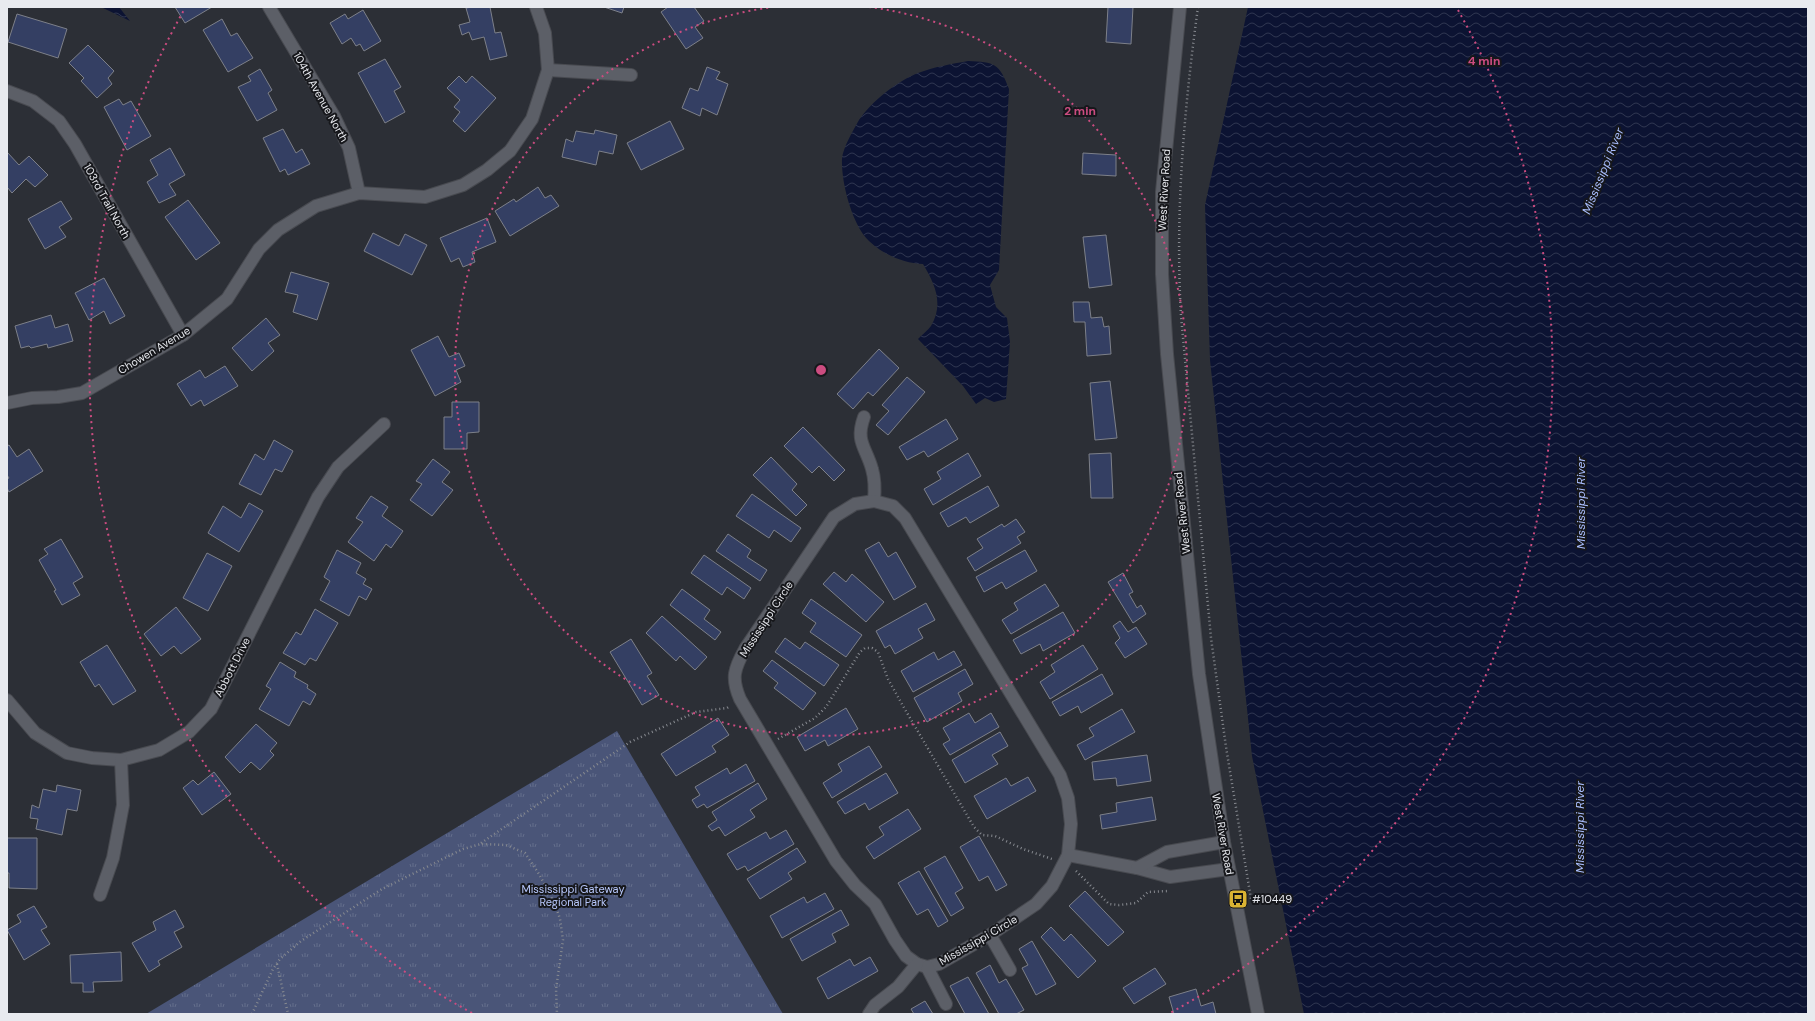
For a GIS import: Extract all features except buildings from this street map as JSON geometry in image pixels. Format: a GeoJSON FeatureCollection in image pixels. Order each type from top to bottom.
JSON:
{"type":"FeatureCollection","features":[{"type":"Feature","properties":{"kind":"street","name":"104th Avenue North"},"geometry":{"type":"LineString","coordinates":[[269,7],[334,116],[349,148],[359,193]]}},
{"type":"Feature","properties":{"kind":"street"},"geometry":{"type":"LineString","coordinates":[[536,7],[545,33],[548,70],[631,75]]}},
{"type":"Feature","properties":{"kind":"street","name":"West River Road"},"geometry":{"type":"LineString","coordinates":[[1180,7],[1164,171],[1161,218],[1162,274],[1167,354],[1199,674],[1224,842],[1258,1014]]}},
{"type":"Feature","properties":{"kind":"street","name":"Chowen Avenue"},"geometry":{"type":"LineString","coordinates":[[7,403],[32,398],[82,393],[183,335],[227,299],[259,249],[278,230],[316,206],[359,193],[425,197],[463,185],[487,170],[510,152],[532,118],[548,70]]}},
{"type":"Feature","properties":{"kind":"street","name":"103rd Trail North"},"geometry":{"type":"LineString","coordinates":[[7,91],[33,101],[59,121],[75,144],[183,335]]}},
{"type":"Feature","properties":{"kind":"street"},"geometry":{"type":"LineString","coordinates":[[864,417],[859,430],[875,484],[874,501]]}},
{"type":"Feature","properties":{"kind":"street","name":"Abbott Drive"},"geometry":{"type":"LineString","coordinates":[[7,700],[35,733],[67,753],[92,758],[121,760],[159,750],[189,732],[211,709],[318,497],[338,467],[384,424]]}},
{"type":"Feature","properties":{"kind":"street","name":"Mississippi Circle"},"geometry":{"type":"LineString","coordinates":[[874,501],[893,506],[906,518],[1060,775],[1068,798],[1071,824],[1066,860],[1052,886],[1036,904],[990,935],[939,964],[922,966],[906,956],[894,940],[875,904],[855,885],[836,861],[740,699],[735,687],[734,675],[736,664],[834,517],[855,504],[874,501]]}},
{"type":"Feature","properties":{"kind":"street"},"geometry":{"type":"LineString","coordinates":[[100,895],[113,858],[123,805],[121,760]]}},
{"type":"Feature","properties":{"kind":"street"},"geometry":{"type":"LineString","coordinates":[[1137,868],[1167,852],[1224,842]]}},
{"type":"Feature","properties":{"kind":"street"},"geometry":{"type":"LineString","coordinates":[[1066,860],[1137,868],[1170,877],[1230,874]]}},
{"type":"Feature","properties":{"kind":"street"},"geometry":{"type":"LineString","coordinates":[[990,935],[1010,970]]}},
{"type":"Feature","properties":{"kind":"street"},"geometry":{"type":"LineString","coordinates":[[869,1014],[875,1005],[922,966],[946,1004]]}},
{"type":"Feature","properties":{"kind":"path"},"geometry":{"type":"LineString","coordinates":[[1198,7],[1182,148],[1179,188],[1178,267],[1181,316],[1211,638],[1228,762],[1251,904]]}},
{"type":"Feature","properties":{"kind":"path"},"geometry":{"type":"LineString","coordinates":[[767,745],[815,718],[826,708],[860,652],[865,648],[872,648],[878,652],[888,679],[903,706],[974,827],[982,835],[995,836],[1023,849],[1050,858],[1066,860],[1109,904],[1119,905],[1136,903],[1148,892],[1177,890]]}},
{"type":"Feature","properties":{"kind":"path"},"geometry":{"type":"LineString","coordinates":[[252,1014],[262,991],[277,964],[301,941],[368,896],[452,854],[480,844],[630,742],[696,712],[726,708],[740,699]]}},
{"type":"Feature","properties":{"kind":"path"},"geometry":{"type":"LineString","coordinates":[[480,844],[506,846],[524,853],[539,874],[555,904],[560,919],[563,940],[556,989],[557,1014]]}},
{"type":"Feature","properties":{"kind":"path"},"geometry":{"type":"LineString","coordinates":[[1230,874],[1247,873]]}},
{"type":"Feature","properties":{"kind":"path"},"geometry":{"type":"LineString","coordinates":[[277,964],[288,1014]]}},
{"type":"Feature","properties":{"kind":"green space","name":"Mississippi Gateway Regional Park"},"geometry":{"type":"Polygon","coordinates":[[[617,731],[783,1014],[146,1014],[617,731]]]}},
{"type":"Feature","properties":{"kind":"water"},"geometry":{"type":"Polygon","coordinates":[[[101,7],[119,7],[130,21],[101,7]]]}},
{"type":"Feature","properties":{"kind":"water","name":"Mississippi River"},"geometry":{"type":"Polygon","coordinates":[[[1248,7],[1808,7],[1808,1014],[1304,1014],[1252,756],[1210,360],[1205,205],[1248,7]]]}},
{"type":"Feature","properties":{"kind":"water"},"geometry":{"type":"Polygon","coordinates":[[[968,61],[990,63],[995,66],[999,69],[1009,89],[999,270],[990,285],[996,307],[1007,318],[1010,342],[1006,399],[994,402],[985,398],[976,404],[963,386],[918,339],[931,326],[937,310],[934,287],[923,264],[908,262],[887,254],[869,241],[863,234],[857,225],[849,203],[842,168],[844,149],[859,120],[864,113],[885,93],[901,81],[918,73],[936,67],[968,61]]]}},
{"type":"Feature","properties":{"kind":"place","name":"#10449"},"geometry":{"type":"Point","coordinates":[1238,899]}}]}
